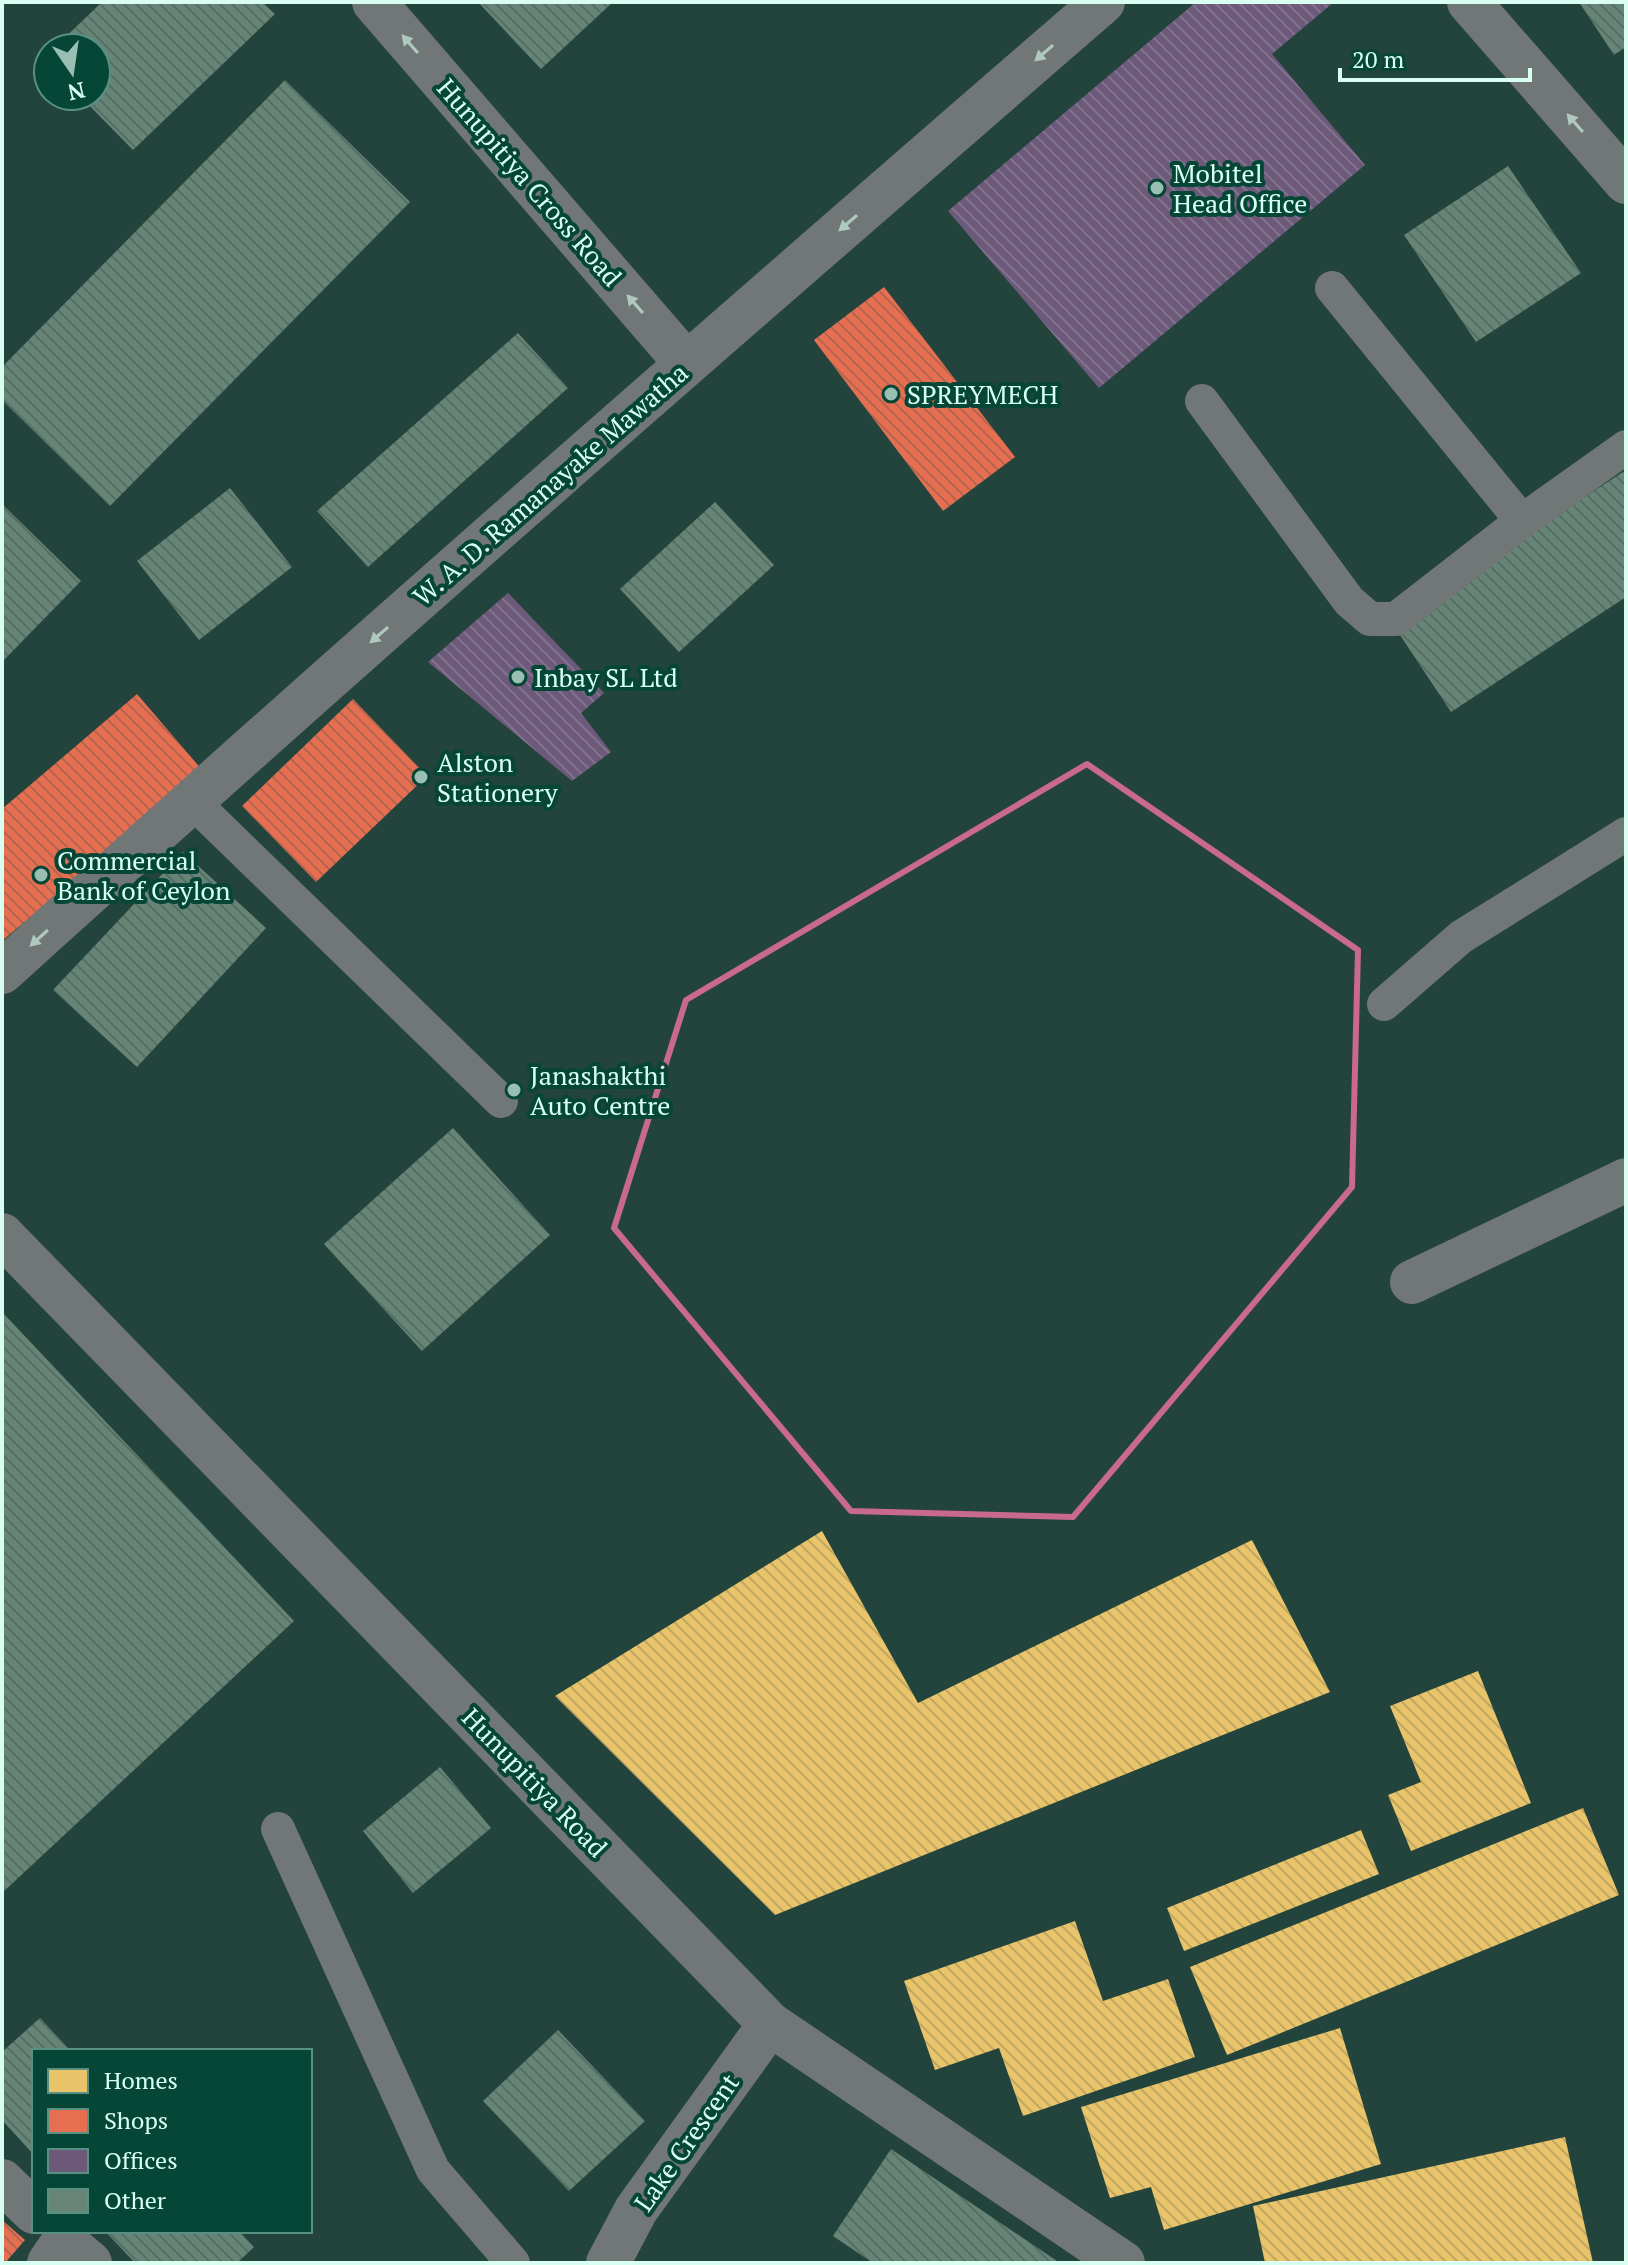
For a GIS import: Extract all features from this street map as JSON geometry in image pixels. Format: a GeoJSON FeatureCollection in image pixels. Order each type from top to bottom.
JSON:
{"type":"FeatureCollection","features":[{"type":"Feature","properties":{"kind":"street","name":"Hunupitiya Cross Road"},"geometry":{"type":"LineString","coordinates":[[374,2],[686,363]]}},
{"type":"Feature","properties":{"kind":"street","name":"W. A. D. Ramanayake Mawatha"},"geometry":{"type":"LineString","coordinates":[[2,972],[191,800],[686,363],[1103,2]]}},
{"type":"Feature","properties":{"kind":"street"},"geometry":{"type":"LineString","coordinates":[[1469,2],[1626,182]]}},
{"type":"Feature","properties":{"kind":"street"},"geometry":{"type":"LineString","coordinates":[[1412,1282],[1626,1180]]}},
{"type":"Feature","properties":{"kind":"street","name":"Hunupitiya Road"},"geometry":{"type":"LineString","coordinates":[[2,1235],[770,2024],[1123,2263]]}},
{"type":"Feature","properties":{"kind":"street","name":"Lake Crescent"},"geometry":{"type":"LineString","coordinates":[[608,2263],[636,2210],[770,2024]]}},
{"type":"Feature","properties":{"kind":"street"},"geometry":{"type":"LineString","coordinates":[[2,2181],[32,2214]]}},
{"type":"Feature","properties":{"kind":"lane"},"geometry":{"type":"LineString","coordinates":[[1332,288],[1522,521]]}},
{"type":"Feature","properties":{"kind":"lane"},"geometry":{"type":"LineString","coordinates":[[1202,401],[1349,601],[1370,619],[1396,619],[1522,521],[1626,447]]}},
{"type":"Feature","properties":{"kind":"lane"},"geometry":{"type":"LineString","coordinates":[[191,800],[501,1101]]}},
{"type":"Feature","properties":{"kind":"lane"},"geometry":{"type":"LineString","coordinates":[[1384,1004],[1461,937],[1626,834]]}},
{"type":"Feature","properties":{"kind":"lane"},"geometry":{"type":"LineString","coordinates":[[278,1829],[433,2170],[513,2263]]}},
{"type":"Feature","properties":{"kind":"highlighted area"},"geometry":{"type":"Polygon","coordinates":[[[1087,764],[1358,950],[1352,1187],[1073,1517],[851,1511],[614,1228],[686,1000],[1087,764]]]}},
{"type":"Feature","properties":{"kind":"building: Homes"},"geometry":{"type":"Polygon","coordinates":[[[822,1531],[918,1703],[1252,1540],[1330,1692],[775,1915],[555,1696],[822,1531]]]}},
{"type":"Feature","properties":{"kind":"building: Homes"},"geometry":{"type":"Polygon","coordinates":[[[1478,1671],[1531,1803],[1411,1851],[1388,1795],[1421,1782],[1390,1706],[1478,1671]]]}},
{"type":"Feature","properties":{"kind":"building: Homes"},"geometry":{"type":"Polygon","coordinates":[[[1583,1808],[1619,1895],[1227,2055],[1190,1967],[1583,1808]]]}},
{"type":"Feature","properties":{"kind":"building: Homes"},"geometry":{"type":"Polygon","coordinates":[[[1361,1830],[1379,1874],[1184,1951],[1167,1908],[1361,1830]]]}},
{"type":"Feature","properties":{"kind":"building: Homes"},"geometry":{"type":"Polygon","coordinates":[[[1075,1921],[1103,2001],[1168,1979],[1195,2057],[1023,2116],[999,2048],[935,2070],[904,1981],[1075,1921]]]}},
{"type":"Feature","properties":{"kind":"building: Homes"},"geometry":{"type":"Polygon","coordinates":[[[1340,2028],[1381,2164],[1164,2230],[1151,2187],[1110,2198],[1081,2107],[1340,2028]]]}},
{"type":"Feature","properties":{"kind":"building: Homes"},"geometry":{"type":"Polygon","coordinates":[[[1565,2137],[1593,2263],[1265,2263],[1253,2206],[1565,2137]]]}},
{"type":"Feature","properties":{"kind":"building: Shops"},"geometry":{"type":"Polygon","coordinates":[[[884,287],[1015,457],[943,511],[814,340],[884,287]]]}},
{"type":"Feature","properties":{"kind":"building: Shops","name":"Commercial Bank of Ceylon"},"geometry":{"type":"Polygon","coordinates":[[[137,694],[203,771],[2,941],[2,809],[137,694]]]}},
{"type":"Feature","properties":{"kind":"building: Shops"},"geometry":{"type":"Polygon","coordinates":[[[353,699],[427,776],[316,882],[242,806],[353,699]]]}},
{"type":"Feature","properties":{"kind":"building: Shops"},"geometry":{"type":"Polygon","coordinates":[[[2,2220],[25,2240],[5,2263],[2,2263],[2,2220]]]}},
{"type":"Feature","properties":{"kind":"building: Offices","name":"Mobitel Head Office"},"geometry":{"type":"Polygon","coordinates":[[[1196,2],[1334,2],[1272,54],[1365,165],[1099,388],[948,211],[1196,2]]]}},
{"type":"Feature","properties":{"kind":"building: Offices","name":"Inbay SL Ltd"},"geometry":{"type":"Polygon","coordinates":[[[508,593],[604,693],[581,713],[611,752],[572,781],[428,662],[508,593]]]}},
{"type":"Feature","properties":{"kind":"building: Other"},"geometry":{"type":"Polygon","coordinates":[[[102,2],[262,2],[275,14],[133,150],[96,112],[112,112],[112,32],[71,32],[102,2]]]}},
{"type":"Feature","properties":{"kind":"building: Other"},"geometry":{"type":"Polygon","coordinates":[[[478,2],[613,2],[541,69],[478,2]]]}},
{"type":"Feature","properties":{"kind":"building: Other"},"geometry":{"type":"Polygon","coordinates":[[[1579,2],[1626,2],[1626,47],[1614,55],[1579,2]]]}},
{"type":"Feature","properties":{"kind":"building: Other"},"geometry":{"type":"Polygon","coordinates":[[[285,80],[410,202],[110,506],[2,400],[2,367],[285,80]]]}},
{"type":"Feature","properties":{"kind":"building: Other"},"geometry":{"type":"Polygon","coordinates":[[[1508,166],[1581,273],[1476,342],[1404,235],[1508,166]]]}},
{"type":"Feature","properties":{"kind":"building: Other"},"geometry":{"type":"Polygon","coordinates":[[[518,333],[568,388],[368,567],[317,511],[518,333]]]}},
{"type":"Feature","properties":{"kind":"building: Other"},"geometry":{"type":"Polygon","coordinates":[[[1626,470],[1626,597],[1451,712],[1392,623],[1626,470]]]}},
{"type":"Feature","properties":{"kind":"building: Other"},"geometry":{"type":"Polygon","coordinates":[[[230,488],[292,567],[199,640],[137,561],[230,488]]]}},
{"type":"Feature","properties":{"kind":"building: Other"},"geometry":{"type":"Polygon","coordinates":[[[715,502],[774,565],[679,652],[620,589],[715,502]]]}},
{"type":"Feature","properties":{"kind":"building: Other"},"geometry":{"type":"Polygon","coordinates":[[[2,504],[81,581],[2,662],[2,504]]]}},
{"type":"Feature","properties":{"kind":"building: Other"},"geometry":{"type":"Polygon","coordinates":[[[183,852],[266,928],[137,1067],[53,990],[183,852]]]}},
{"type":"Feature","properties":{"kind":"building: Other"},"geometry":{"type":"Polygon","coordinates":[[[453,1128],[550,1235],[422,1351],[324,1244],[453,1128]]]}},
{"type":"Feature","properties":{"kind":"building: Other"},"geometry":{"type":"Polygon","coordinates":[[[2,1312],[294,1621],[2,1893],[2,1312]]]}},
{"type":"Feature","properties":{"kind":"building: Other"},"geometry":{"type":"Polygon","coordinates":[[[440,1767],[491,1828],[413,1893],[363,1831],[440,1767]]]}},
{"type":"Feature","properties":{"kind":"building: Other"},"geometry":{"type":"Polygon","coordinates":[[[40,2018],[69,2049],[32,2049],[32,2153],[2,2120],[2,2052],[40,2018]]]}},
{"type":"Feature","properties":{"kind":"building: Other"},"geometry":{"type":"Polygon","coordinates":[[[558,2030],[645,2121],[569,2191],[483,2101],[558,2030]]]}},
{"type":"Feature","properties":{"kind":"building: Other"},"geometry":{"type":"Polygon","coordinates":[[[891,2149],[1060,2263],[873,2263],[833,2236],[891,2149]]]}},
{"type":"Feature","properties":{"kind":"building: Other"},"geometry":{"type":"Polygon","coordinates":[[[107,2233],[241,2233],[254,2247],[237,2263],[135,2263],[107,2233]]]}},
{"type":"Feature","properties":{"kind":"place","name":"Mobitel Head Office"},"geometry":{"type":"Point","coordinates":[1157,188]}},
{"type":"Feature","properties":{"kind":"place","name":"SPREYMECH"},"geometry":{"type":"Point","coordinates":[891,394]}},
{"type":"Feature","properties":{"kind":"place","name":"Inbay SL Ltd"},"geometry":{"type":"Point","coordinates":[518,677]}},
{"type":"Feature","properties":{"kind":"place","name":"Alston Stationery"},"geometry":{"type":"Point","coordinates":[421,777]}},
{"type":"Feature","properties":{"kind":"place","name":"Commercial Bank of Ceylon"},"geometry":{"type":"Point","coordinates":[41,875]}},
{"type":"Feature","properties":{"kind":"place","name":"Janashakthi Auto Centre"},"geometry":{"type":"Point","coordinates":[514,1090]}}]}
